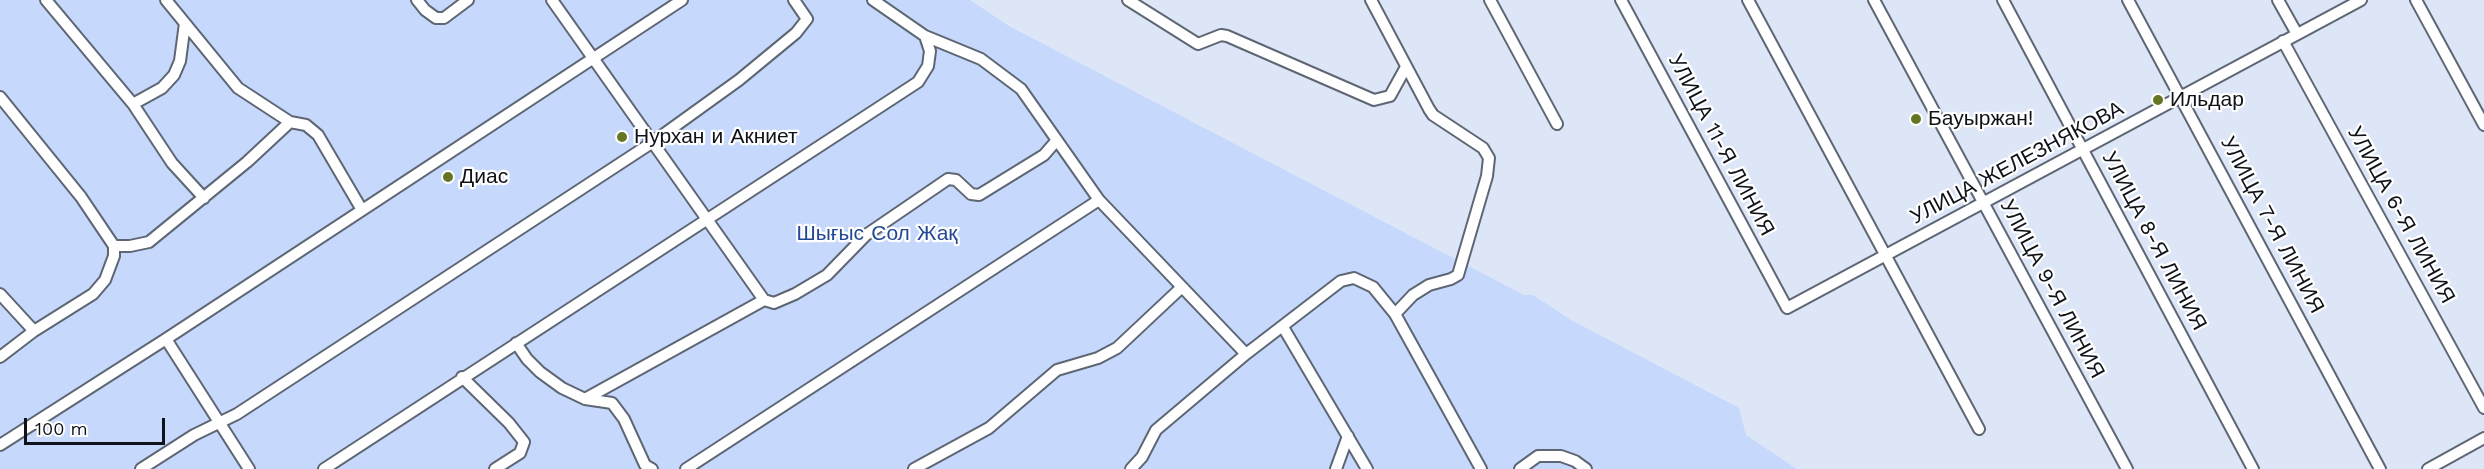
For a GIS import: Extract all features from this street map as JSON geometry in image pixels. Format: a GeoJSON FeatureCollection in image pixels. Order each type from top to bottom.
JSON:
{"type":"FeatureCollection","features":[{"type":"Feature","properties":{"kind":"street"},"geometry":{"type":"LineString","coordinates":[[46,0],[133,104],[172,163],[204,198]]}},
{"type":"Feature","properties":{"kind":"street"},"geometry":{"type":"LineString","coordinates":[[166,0],[238,88],[290,122],[306,125],[318,135],[362,210]]}},
{"type":"Feature","properties":{"kind":"street"},"geometry":{"type":"LineString","coordinates":[[417,0],[436,18],[444,18],[468,0]]}},
{"type":"Feature","properties":{"kind":"street"},"geometry":{"type":"LineString","coordinates":[[552,0],[764,300],[774,303],[795,294],[827,275],[866,235],[948,179],[956,180],[971,194],[979,195],[1044,155],[1057,140]]}},
{"type":"Feature","properties":{"kind":"street"},"geometry":{"type":"LineString","coordinates":[[141,469],[219,422],[237,414],[653,142],[739,80],[796,33],[807,19],[794,0]]}},
{"type":"Feature","properties":{"kind":"street"},"geometry":{"type":"LineString","coordinates":[[873,0],[925,36],[981,59],[1021,89],[1099,200],[1246,354]]}},
{"type":"Feature","properties":{"kind":"street"},"geometry":{"type":"LineString","coordinates":[[1128,0],[1198,44],[1227,36],[1374,100],[1390,96],[1406,67]]}},
{"type":"Feature","properties":{"kind":"street"},"geometry":{"type":"LineString","coordinates":[[1371,0],[1433,115],[1483,148],[1489,158],[1487,176],[1458,275],[1429,285],[1413,295],[1395,314]]}},
{"type":"Feature","properties":{"kind":"street"},"geometry":{"type":"LineString","coordinates":[[1490,0],[1557,124]]}},
{"type":"Feature","properties":{"kind":"street","name":"УЛИЦА 11-Я ЛИНИЯ"},"geometry":{"type":"LineString","coordinates":[[1621,0],[1787,308]]}},
{"type":"Feature","properties":{"kind":"street"},"geometry":{"type":"LineString","coordinates":[[1748,0],[1979,429]]}},
{"type":"Feature","properties":{"kind":"street","name":"УЛИЦА 9-Я ЛИНИЯ"},"geometry":{"type":"LineString","coordinates":[[1874,0],[2127,469]]}},
{"type":"Feature","properties":{"kind":"street","name":"УЛИЦА 8-Я ЛИНИЯ"},"geometry":{"type":"LineString","coordinates":[[2003,0],[2253,469]]}},
{"type":"Feature","properties":{"kind":"street","name":"УЛИЦА 7-Я ЛИНИЯ"},"geometry":{"type":"LineString","coordinates":[[2128,0],[2380,469]]}},
{"type":"Feature","properties":{"kind":"street"},"geometry":{"type":"LineString","coordinates":[[2278,0],[2297,34]]}},
{"type":"Feature","properties":{"kind":"street","name":"УЛИЦА ЖЕЛЕЗНЯКОВА"},"geometry":{"type":"LineString","coordinates":[[1787,308],[2361,0]]}},
{"type":"Feature","properties":{"kind":"street"},"geometry":{"type":"LineString","coordinates":[[2416,0],[2484,125]]}},
{"type":"Feature","properties":{"kind":"street"},"geometry":{"type":"LineString","coordinates":[[0,445],[166,339],[594,58],[675,2]]}},
{"type":"Feature","properties":{"kind":"street"},"geometry":{"type":"LineString","coordinates":[[133,104],[162,88],[174,75],[180,61],[185,23]]}},
{"type":"Feature","properties":{"kind":"street"},"geometry":{"type":"LineString","coordinates":[[324,469],[918,82],[928,66],[930,51],[925,36]]}},
{"type":"Feature","properties":{"kind":"street","name":"УЛИЦА 6-Я ЛИНИЯ"},"geometry":{"type":"LineString","coordinates":[[2283,41],[2484,408]]}},
{"type":"Feature","properties":{"kind":"street"},"geometry":{"type":"LineString","coordinates":[[0,97],[81,197],[114,246],[114,256],[105,280],[93,294],[34,331],[0,357]]}},
{"type":"Feature","properties":{"kind":"street"},"geometry":{"type":"LineString","coordinates":[[114,246],[130,246],[148,242],[204,198],[290,122]]}},
{"type":"Feature","properties":{"kind":"street"},"geometry":{"type":"LineString","coordinates":[[686,469],[1099,200]]}},
{"type":"Feature","properties":{"kind":"street"},"geometry":{"type":"LineString","coordinates":[[1131,469],[1142,457],[1156,430],[1246,354],[1341,281],[1354,278],[1373,287],[1395,314],[1481,469]]}},
{"type":"Feature","properties":{"kind":"street"},"geometry":{"type":"LineString","coordinates":[[914,469],[989,428],[1057,370],[1098,358],[1117,348],[1182,287]]}},
{"type":"Feature","properties":{"kind":"street"},"geometry":{"type":"LineString","coordinates":[[0,294],[34,331]]}},
{"type":"Feature","properties":{"kind":"street"},"geometry":{"type":"LineString","coordinates":[[585,399],[764,300]]}},
{"type":"Feature","properties":{"kind":"street"},"geometry":{"type":"LineString","coordinates":[[1283,327],[1367,469]]}},
{"type":"Feature","properties":{"kind":"street"},"geometry":{"type":"LineString","coordinates":[[166,339],[249,469]]}},
{"type":"Feature","properties":{"kind":"street"},"geometry":{"type":"LineString","coordinates":[[516,343],[540,372],[562,388],[585,399],[612,403],[624,419],[645,465],[652,469]]}},
{"type":"Feature","properties":{"kind":"street"},"geometry":{"type":"LineString","coordinates":[[462,377],[509,423],[524,442],[520,453],[495,469]]}},
{"type":"Feature","properties":{"kind":"street"},"geometry":{"type":"LineString","coordinates":[[1336,469],[1348,436]]}},
{"type":"Feature","properties":{"kind":"street"},"geometry":{"type":"LineString","coordinates":[[2428,469],[2484,438]]}},
{"type":"Feature","properties":{"kind":"street"},"geometry":{"type":"LineString","coordinates":[[1520,469],[1538,456],[1561,456],[1575,461],[1586,469]]}},
{"type":"Feature","properties":{"kind":"green space","name":"Шығыс Сол Жақ"},"geometry":{"type":"Polygon","coordinates":[[[0,0],[970,0],[1009,26],[1524,295],[1533,295],[1571,320],[1739,408],[1746,435],[1797,469],[0,469],[0,0]]]}},
{"type":"Feature","properties":{"kind":"place","name":"Ильдар"},"geometry":{"type":"Point","coordinates":[2158,100]}},
{"type":"Feature","properties":{"kind":"place","name":"Бауыржан!"},"geometry":{"type":"Point","coordinates":[1916,119]}},
{"type":"Feature","properties":{"kind":"place","name":"Нурхан и Акниет"},"geometry":{"type":"Point","coordinates":[622,137]}},
{"type":"Feature","properties":{"kind":"place","name":"Диас"},"geometry":{"type":"Point","coordinates":[448,177]}}]}
